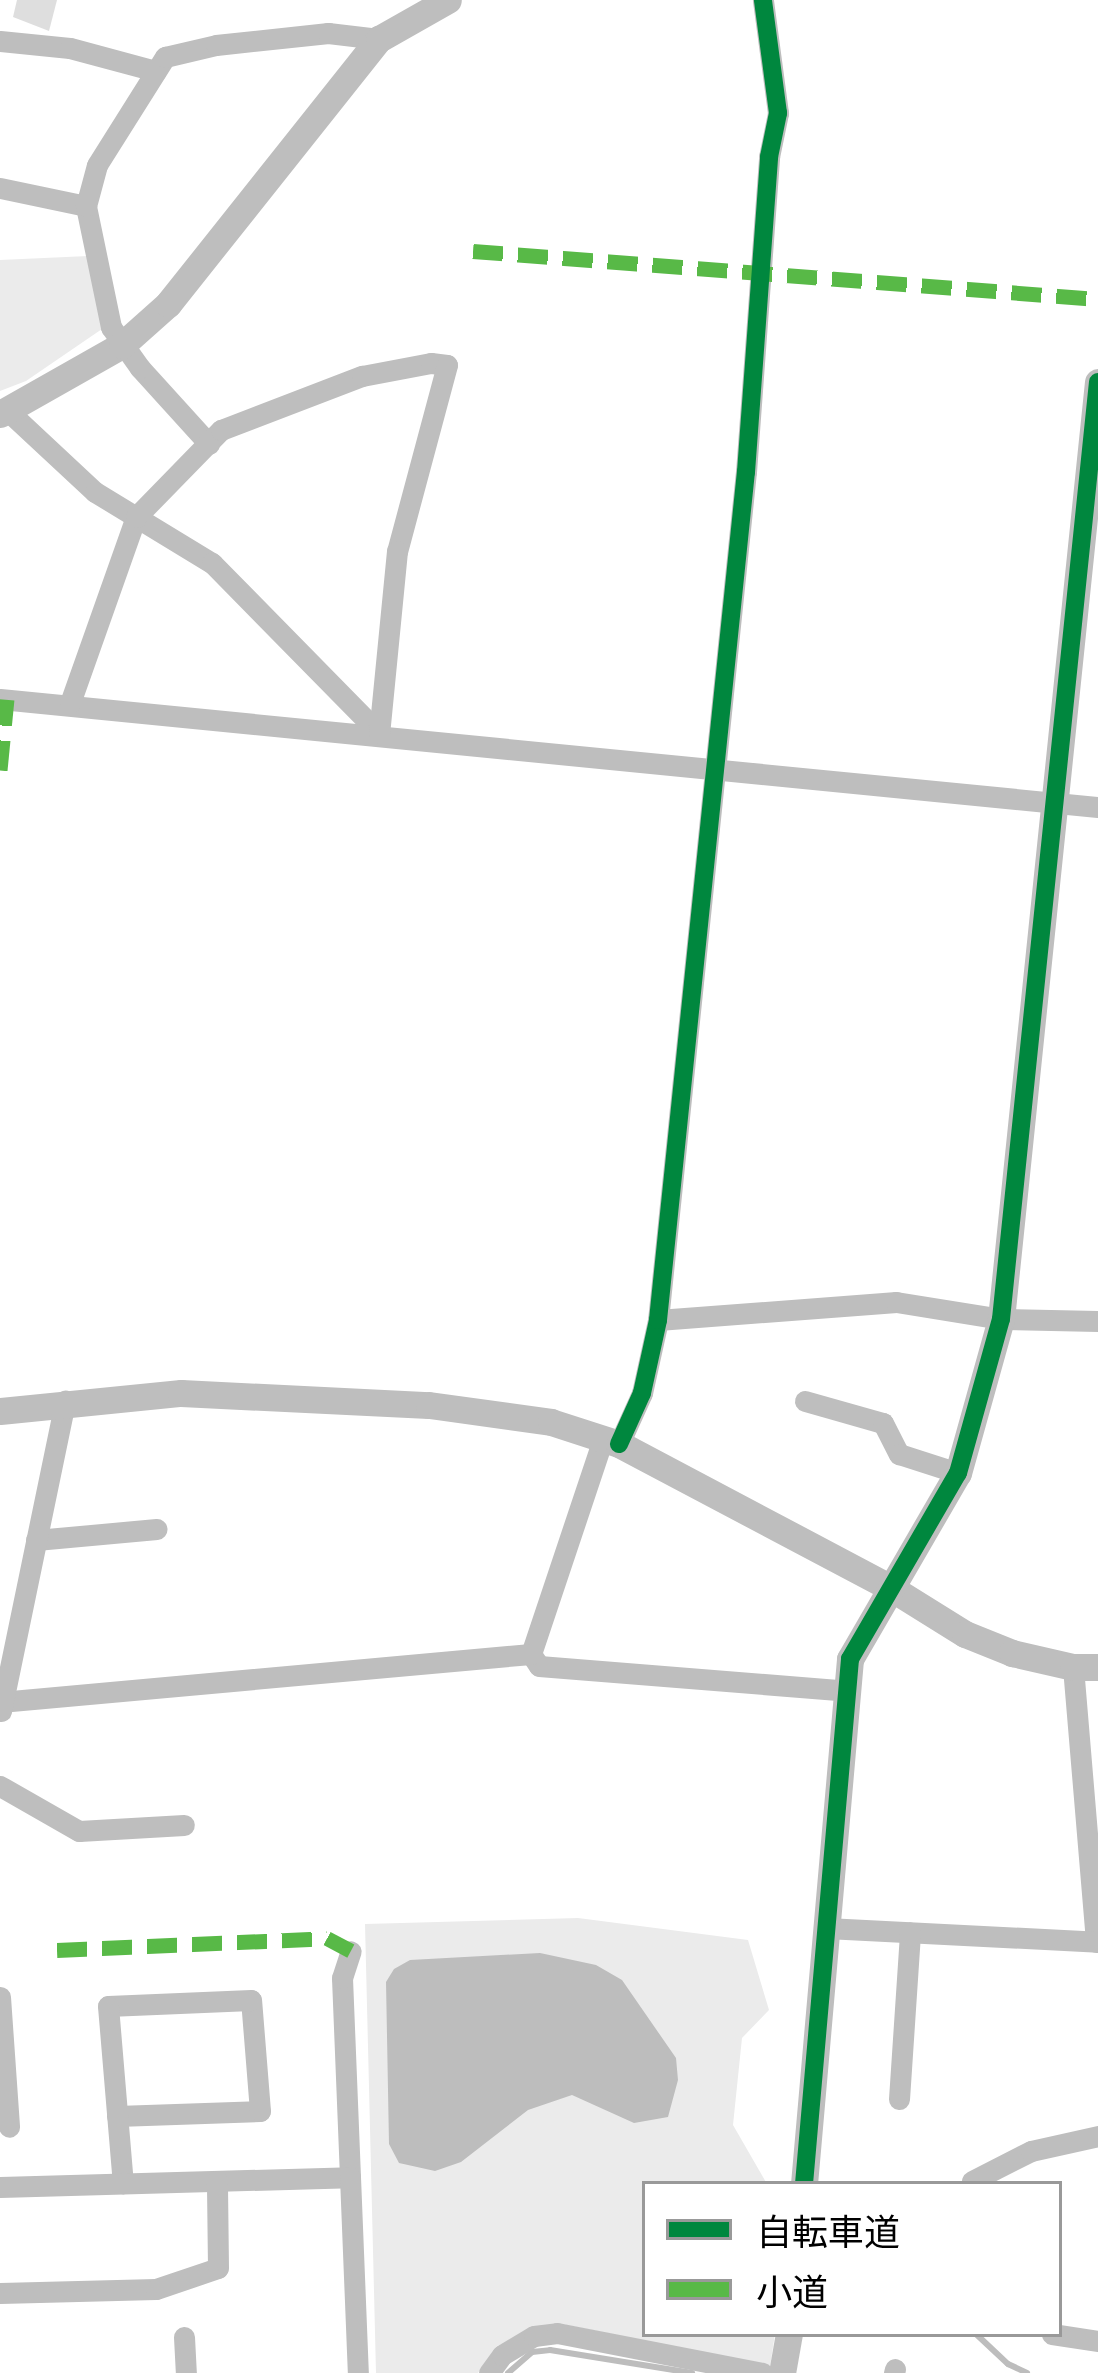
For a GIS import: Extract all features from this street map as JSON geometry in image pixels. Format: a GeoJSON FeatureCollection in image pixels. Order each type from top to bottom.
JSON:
{"type":"FeatureCollection","features":[{"type":"Feature","properties":{"kind":"street"},"geometry":{"type":"LineString","coordinates":[[379,733],[212,562],[59,464],[4,413],[122,345],[168,304],[379,39],[448,0]]}},
{"type":"Feature","properties":{"kind":"street"},"geometry":{"type":"LineString","coordinates":[[531,1654],[611,1442],[642,1393],[658,1321],[746,472],[770,157],[778,113],[763,0]]}},
{"type":"Feature","properties":{"kind":"street"},"geometry":{"type":"LineString","coordinates":[[209,444],[111,327],[86,206],[97,166],[165,57],[216,45],[328,33],[379,39]]}},
{"type":"Feature","properties":{"kind":"street"},"geometry":{"type":"LineString","coordinates":[[0,41],[70,48],[156,70]]}},
{"type":"Feature","properties":{"kind":"street"},"geometry":{"type":"LineString","coordinates":[[0,188],[86,206]]}},
{"type":"Feature","properties":{"kind":"street"},"geometry":{"type":"LineString","coordinates":[[70,703],[136,517],[221,430],[362,376],[431,363],[447,365],[397,551],[379,733]]}},
{"type":"Feature","properties":{"kind":"street"},"geometry":{"type":"LineString","coordinates":[[804,2181],[850,1659],[958,1473],[1001,1318],[1098,382]]}},
{"type":"Feature","properties":{"kind":"street"},"geometry":{"type":"LineString","coordinates":[[0,699],[1098,807]]}},
{"type":"Feature","properties":{"kind":"street"},"geometry":{"type":"LineString","coordinates":[[658,1321],[896,1302],[1001,1318],[1098,1321]]}},
{"type":"Feature","properties":{"kind":"street"},"geometry":{"type":"LineString","coordinates":[[0,1411],[65,1400],[181,1393],[496,1411],[611,1442],[891,1588],[965,1634],[1012,1653],[1091,1663],[1097,1942],[826,1928]]}},
{"type":"Feature","properties":{"kind":"street"},"geometry":{"type":"LineString","coordinates":[[65,1400],[1,1707],[531,1654]]}},
{"type":"Feature","properties":{"kind":"street"},"geometry":{"type":"LineString","coordinates":[[805,1400],[884,1423],[898,1454],[958,1473]]}},
{"type":"Feature","properties":{"kind":"street"},"geometry":{"type":"LineString","coordinates":[[36,1540],[157,1529]]}},
{"type":"Feature","properties":{"kind":"street"},"geometry":{"type":"LineString","coordinates":[[531,1654],[539,1666],[847,1691]]}},
{"type":"Feature","properties":{"kind":"street"},"geometry":{"type":"LineString","coordinates":[[0,1786],[79,1831],[184,1825]]}},
{"type":"Feature","properties":{"kind":"street"},"geometry":{"type":"LineString","coordinates":[[898,2099],[910,1932]]}},
{"type":"Feature","properties":{"kind":"street"},"geometry":{"type":"LineString","coordinates":[[351,1951],[342,1978],[358,2373]]}},
{"type":"Feature","properties":{"kind":"street"},"geometry":{"type":"LineString","coordinates":[[0,1997],[9,2127]]}},
{"type":"Feature","properties":{"kind":"street"},"geometry":{"type":"LineString","coordinates":[[117,2116],[260,2111],[251,2000],[107,2006],[123,2183]]}},
{"type":"Feature","properties":{"kind":"street"},"geometry":{"type":"LineString","coordinates":[[974,2181],[1030,2151],[1098,2136]]}},
{"type":"Feature","properties":{"kind":"street"},"geometry":{"type":"LineString","coordinates":[[0,2187],[350,2177]]}},
{"type":"Feature","properties":{"kind":"street"},"geometry":{"type":"LineString","coordinates":[[0,2293],[156,2289],[218,2268],[217,2181]]}},
{"type":"Feature","properties":{"kind":"street"},"geometry":{"type":"LineString","coordinates":[[489,2373],[502,2355],[534,2336],[557,2332],[762,2373]]}},
{"type":"Feature","properties":{"kind":"street"},"geometry":{"type":"LineString","coordinates":[[184,2336],[186,2373]]}},
{"type":"Feature","properties":{"kind":"street"},"geometry":{"type":"LineString","coordinates":[[1062,2336],[1098,2341]]}},
{"type":"Feature","properties":{"kind":"street"},"geometry":{"type":"LineString","coordinates":[[782,2373],[788,2337]]}},
{"type":"Feature","properties":{"kind":"shaded area"},"geometry":{"type":"Polygon","coordinates":[[[88,256],[102,329],[26,381],[0,391],[0,260],[88,256]]]}},
{"type":"Feature","properties":{"kind":"shaded area"},"geometry":{"type":"Polygon","coordinates":[[[578,1918],[748,1940],[769,2010],[742,2038],[733,2125],[765,2181],[642,2181],[642,2337],[775,2337],[770,2366],[562,2324],[497,2346],[478,2373],[376,2373],[365,1924],[578,1918]]]}},
{"type":"Feature","properties":{"kind":"shaded area"},"geometry":{"type":"Polygon","coordinates":[[[540,1953],[596,1965],[622,1980],[676,2058],[678,2080],[668,2117],[634,2123],[572,2095],[528,2110],[461,2162],[435,2171],[399,2163],[389,2144],[386,1982],[394,1969],[410,1960],[540,1953]]]}},
{"type":"Feature","properties":{"kind":"building"},"geometry":{"type":"Polygon","coordinates":[[[17,0],[57,0],[49,31],[13,17],[17,0]]]}},
{"type":"Feature","properties":{"kind":"waterway"},"geometry":{"type":"LineString","coordinates":[[979,2337],[1008,2364],[1027,2373]]}},
{"type":"Feature","properties":{"kind":"waterway"},"geometry":{"type":"LineString","coordinates":[[508,2373],[532,2352],[550,2350],[692,2373]]}},
{"type":"Feature","properties":{"kind":"marked path"},"geometry":{"type":"LineString","coordinates":[[473,251],[1098,299]]}},
{"type":"Feature","properties":{"kind":"marked path"},"geometry":{"type":"LineString","coordinates":[[0,770],[7,699]]}},
{"type":"Feature","properties":{"kind":"marked path"},"geometry":{"type":"LineString","coordinates":[[57,1950],[327,1938],[351,1951]]}},
{"type":"Feature","properties":{"kind":"cycle path"},"geometry":{"type":"LineString","coordinates":[[619,1444],[642,1393],[658,1320],[746,472],[769,157],[778,113],[763,0]]}},
{"type":"Feature","properties":{"kind":"cycle path"},"geometry":{"type":"LineString","coordinates":[[804,2181],[850,1659],[958,1473],[1001,1319],[1098,382]]}}]}
